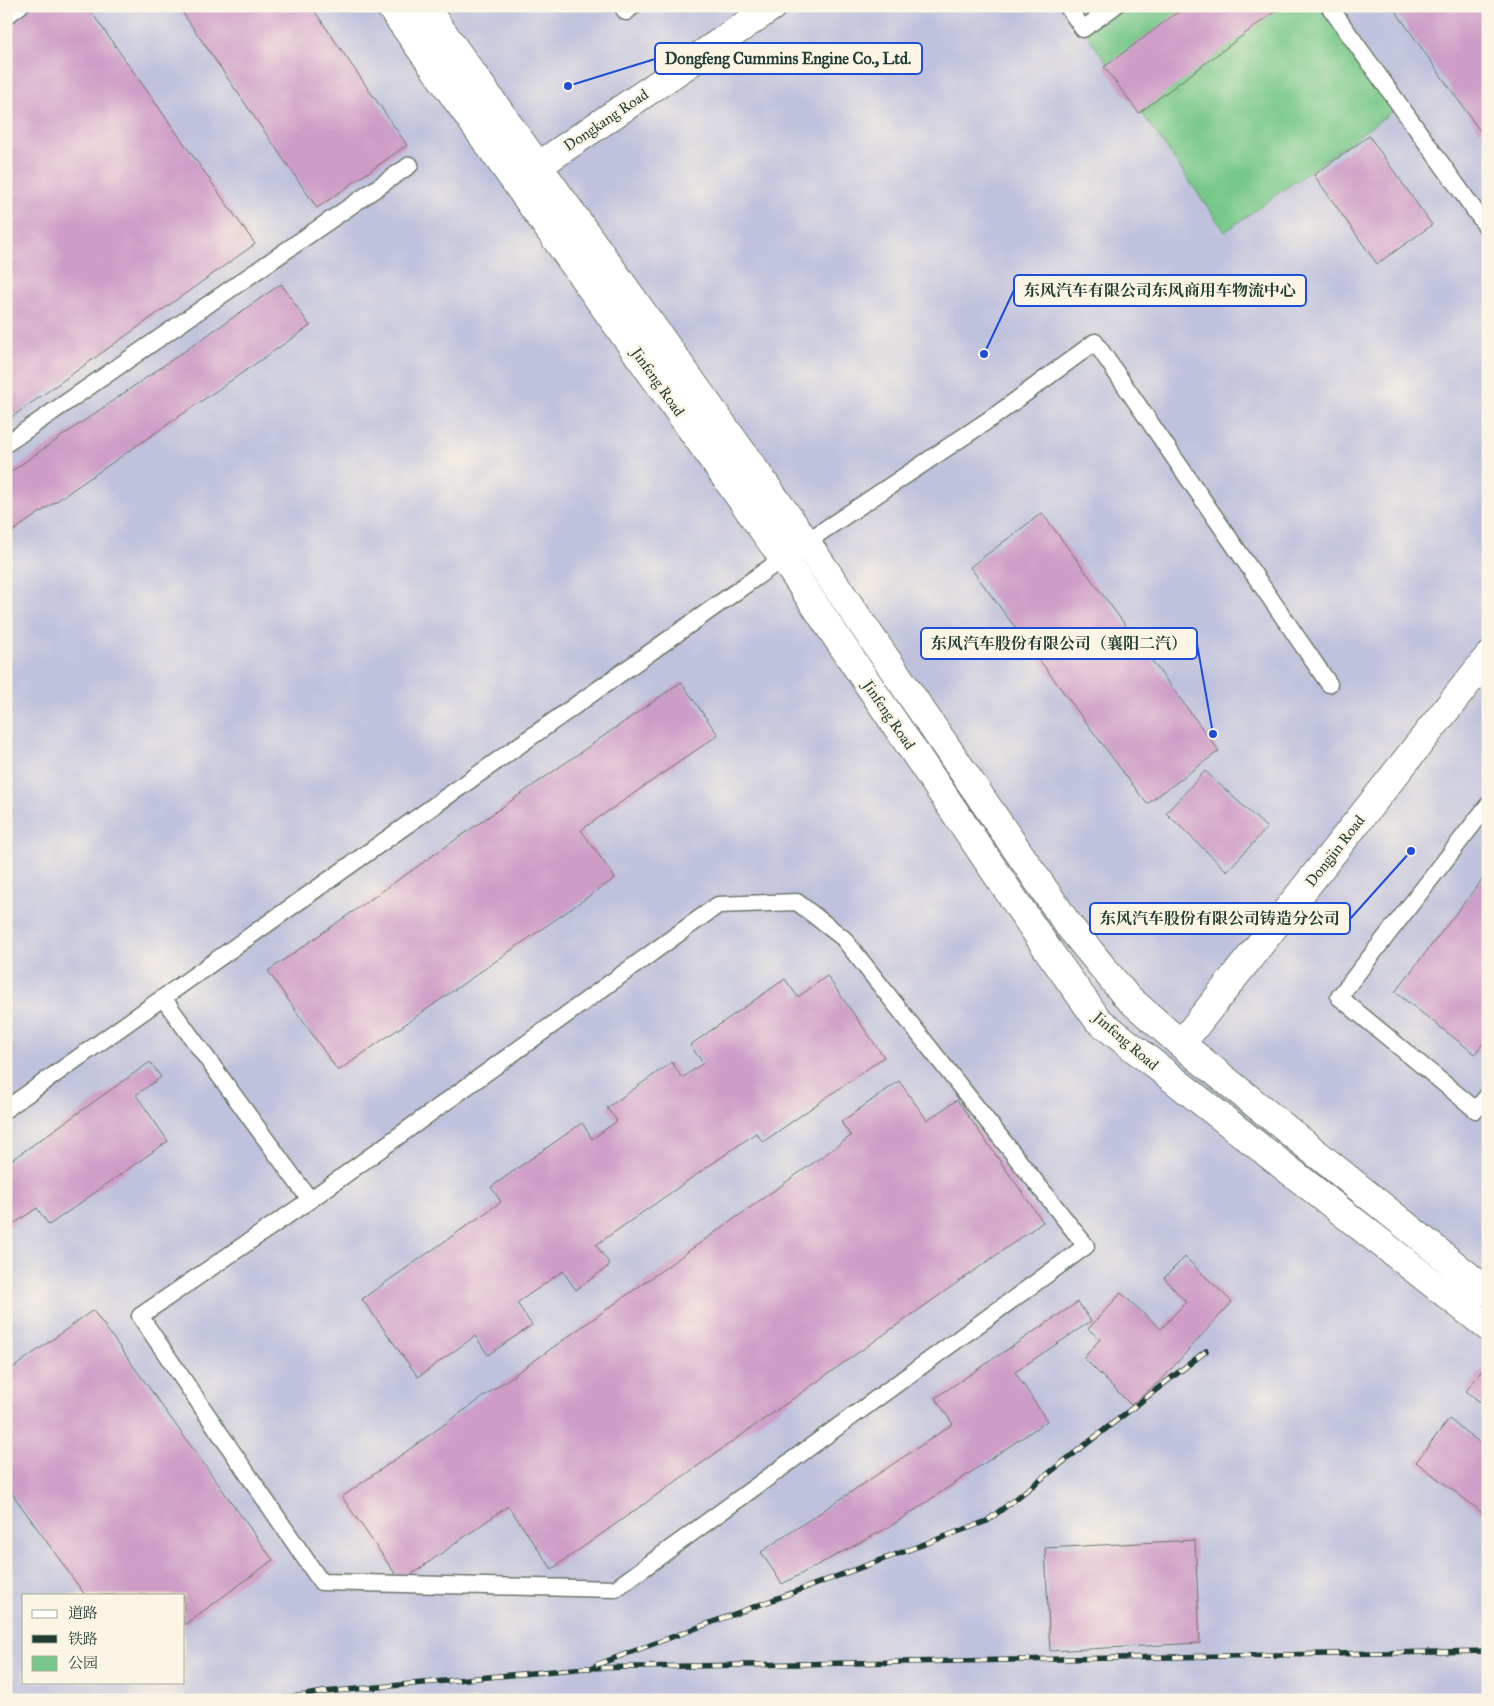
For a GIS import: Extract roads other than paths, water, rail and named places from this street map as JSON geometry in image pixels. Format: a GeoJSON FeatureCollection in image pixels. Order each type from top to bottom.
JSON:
{"type":"FeatureCollection","features":[{"type":"Feature","properties":{"kind":"street","name":"Jinfeng Road"},"geometry":{"type":"LineString","coordinates":[[390,6],[783,558],[1048,950],[1098,1020],[1488,1327]]}},
{"type":"Feature","properties":{"kind":"street","name":"Jinfeng Road"},"geometry":{"type":"LineString","coordinates":[[424,6],[806,542],[1070,926],[1126,996],[1181,1044],[1488,1292]]}},
{"type":"Feature","properties":{"kind":"street","name":"Dongkang Road"},"geometry":{"type":"LineString","coordinates":[[538,166],[772,6]]}},
{"type":"Feature","properties":{"kind":"street","name":"Dongjin Road"},"geometry":{"type":"LineString","coordinates":[[1181,1044],[1488,657]]}},
{"type":"Feature","properties":{"kind":"lane"},"geometry":{"type":"LineString","coordinates":[[6,16],[20,6]]}},
{"type":"Feature","properties":{"kind":"lane"},"geometry":{"type":"LineString","coordinates":[[622,6],[626,12],[633,6]]}},
{"type":"Feature","properties":{"kind":"lane"},"geometry":{"type":"LineString","coordinates":[[1067,6],[1083,29],[1115,6]]}},
{"type":"Feature","properties":{"kind":"lane"},"geometry":{"type":"LineString","coordinates":[[1329,6],[1483,212],[1488,230]]}},
{"type":"Feature","properties":{"kind":"lane"},"geometry":{"type":"LineString","coordinates":[[6,444],[410,165]]}},
{"type":"Feature","properties":{"kind":"lane"},"geometry":{"type":"LineString","coordinates":[[6,1109],[783,558],[996,415],[1095,342],[1329,684]]}},
{"type":"Feature","properties":{"kind":"lane"},"geometry":{"type":"LineString","coordinates":[[1488,805],[1339,997],[1476,1110],[1488,1095]]}},
{"type":"Feature","properties":{"kind":"lane"},"geometry":{"type":"LineString","coordinates":[[797,902],[843,938],[1086,1246],[615,1590],[321,1582],[140,1316],[310,1200],[718,905],[797,902]]}},
{"type":"Feature","properties":{"kind":"lane"},"geometry":{"type":"LineString","coordinates":[[162,998],[310,1200]]}},
{"type":"Feature","properties":{"kind":"railway"},"geometry":{"type":"LineString","coordinates":[[596,1665],[987,1521],[1206,1351]]}},
{"type":"Feature","properties":{"kind":"railway"},"geometry":{"type":"LineString","coordinates":[[273,1700],[324,1692],[586,1668],[1488,1651]]}},
{"type":"Feature","properties":{"kind":"place","name":"Dongfeng Cummins Engine Co., Ltd."},"geometry":{"type":"Point","coordinates":[568,86]}},
{"type":"Feature","properties":{"kind":"place","name":"东风汽车有限公司东风商用车物流中心"},"geometry":{"type":"Point","coordinates":[984,354]}},
{"type":"Feature","properties":{"kind":"place","name":"东风汽车股份有限公司（襄阳二汽）"},"geometry":{"type":"Point","coordinates":[1213,734]}},
{"type":"Feature","properties":{"kind":"place","name":"东风汽车股份有限公司铸造分公司"},"geometry":{"type":"Point","coordinates":[1411,851]}}]}
